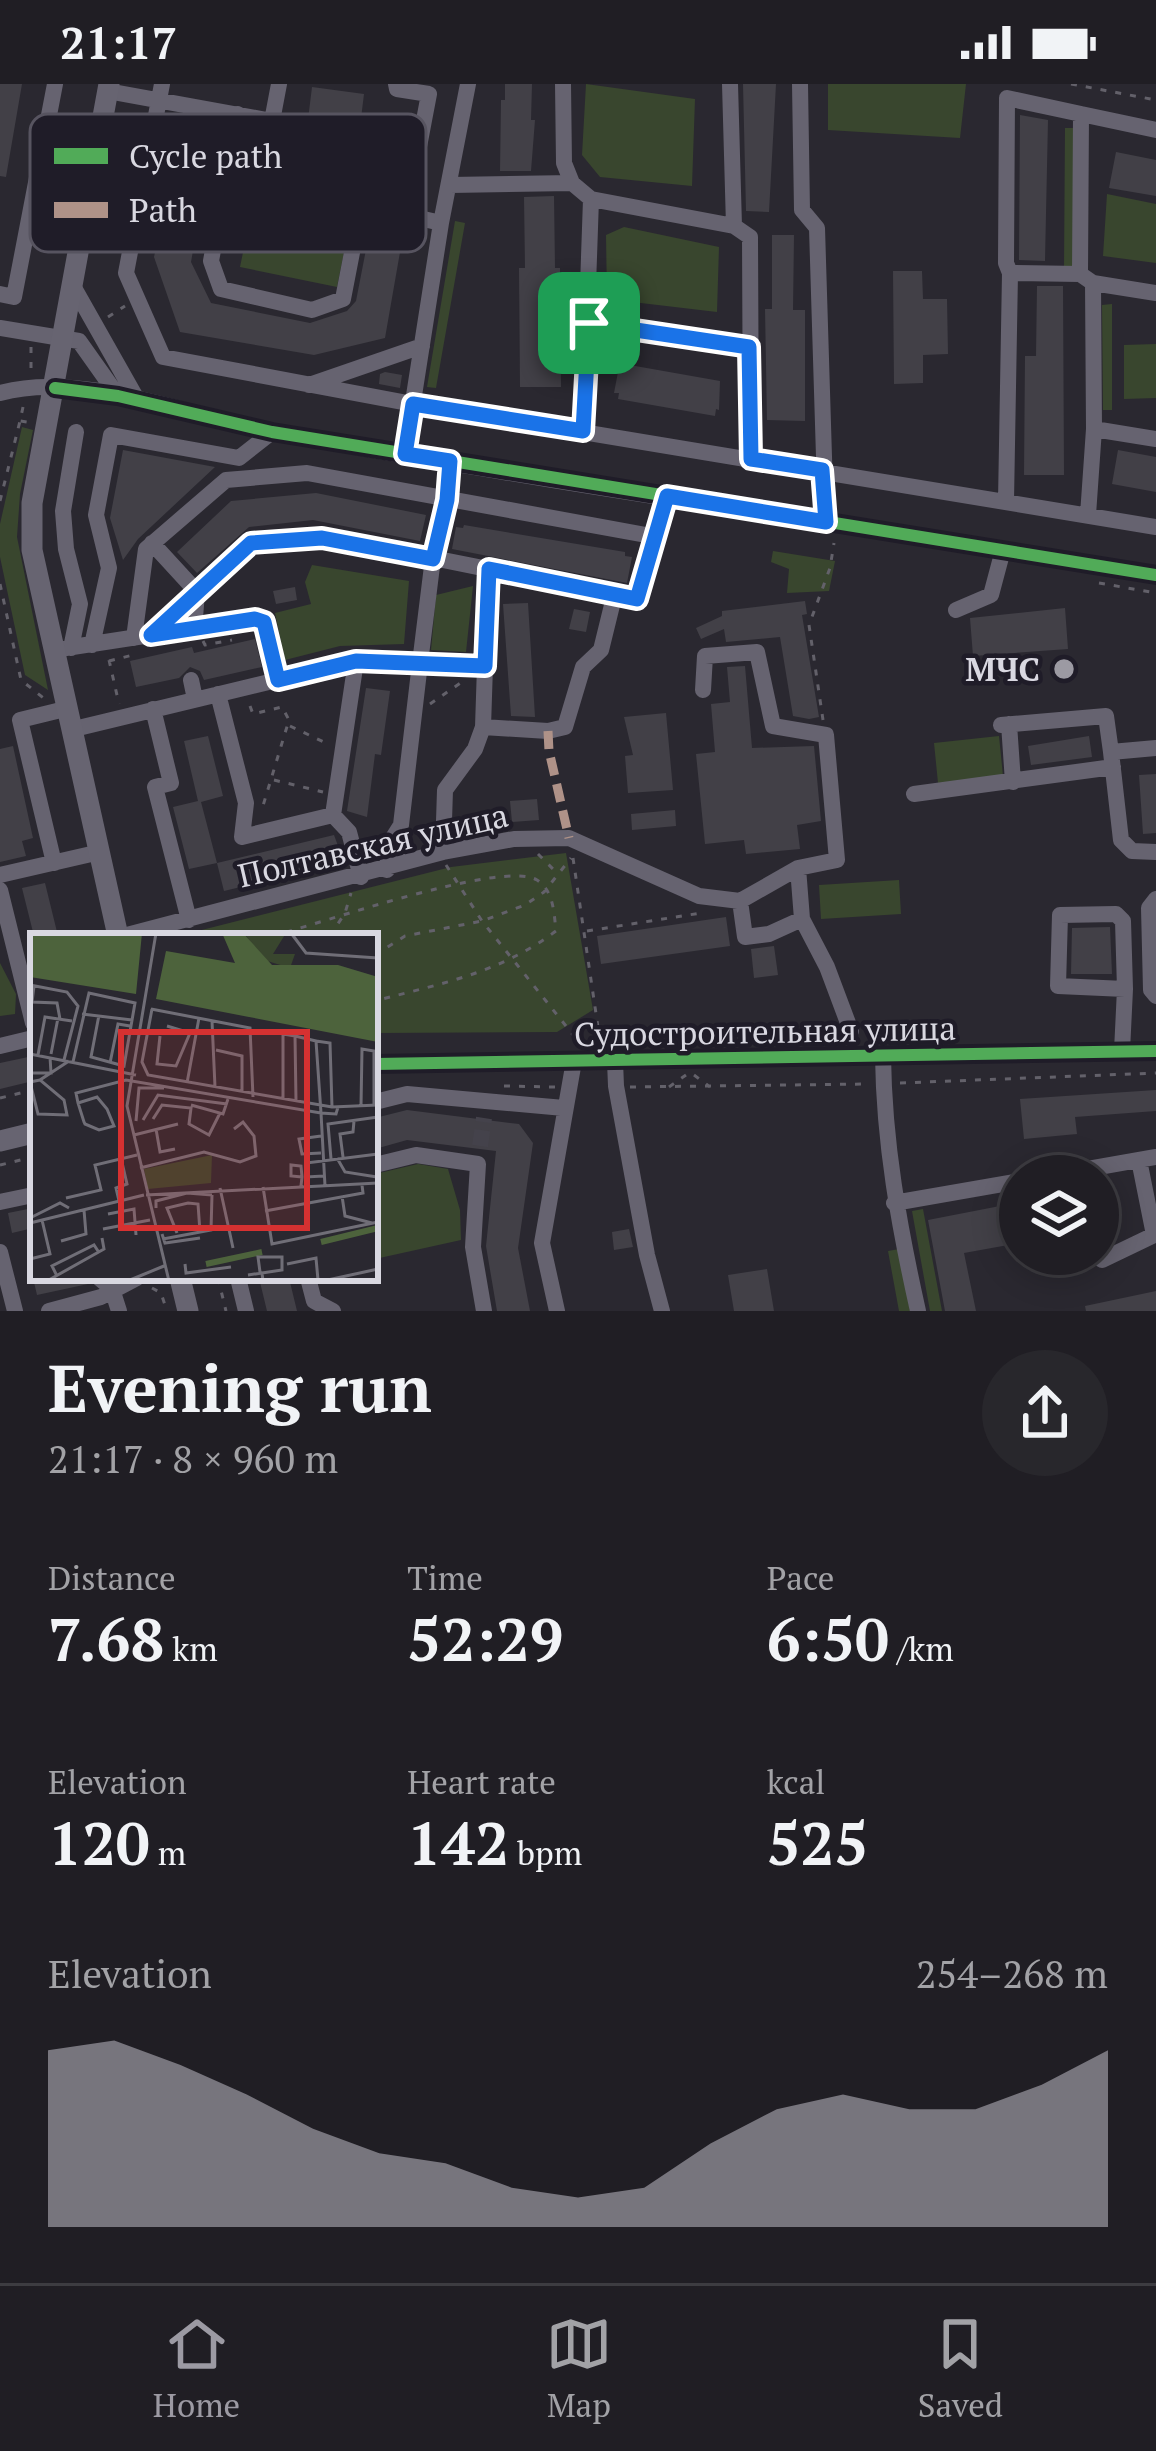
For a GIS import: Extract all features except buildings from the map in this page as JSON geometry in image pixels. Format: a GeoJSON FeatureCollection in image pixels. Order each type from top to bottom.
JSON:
{"type":"FeatureCollection","features":[{"type":"Feature","properties":{"kind":"main road"},"geometry":{"type":"LineString","coordinates":[[79,252],[32,502],[32,550],[62,649],[62,714],[120,933]]}},
{"type":"Feature","properties":{"kind":"main road"},"geometry":{"type":"LineString","coordinates":[[0,1142],[30,1134]]}},
{"type":"Feature","properties":{"kind":"main road"},"geometry":{"type":"LineString","coordinates":[[181,1281],[188,1311]]}},
{"type":"Feature","properties":{"kind":"street"},"geometry":{"type":"LineString","coordinates":[[50,114],[56,84]]}},
{"type":"Feature","properties":{"kind":"street"},"geometry":{"type":"LineString","coordinates":[[273,114],[279,84]]}},
{"type":"Feature","properties":{"kind":"street"},"geometry":{"type":"LineString","coordinates":[[396,84],[397,89],[429,94],[425,114]]}},
{"type":"Feature","properties":{"kind":"street"},"geometry":{"type":"LineString","coordinates":[[405,454],[468,84]]}},
{"type":"Feature","properties":{"kind":"street"},"geometry":{"type":"LineString","coordinates":[[563,84],[564,163],[572,183],[590,199],[734,226],[750,237],[751,459]]}},
{"type":"Feature","properties":{"kind":"street"},"geometry":{"type":"LineString","coordinates":[[730,84],[734,226]]}},
{"type":"Feature","properties":{"kind":"street"},"geometry":{"type":"LineString","coordinates":[[800,84],[802,210],[817,227],[826,522]]}},
{"type":"Feature","properties":{"kind":"street"},"geometry":{"type":"LineString","coordinates":[[108,88],[160,92],[238,114]]}},
{"type":"Feature","properties":{"kind":"street"},"geometry":{"type":"LineString","coordinates":[[1006,501],[1007,98],[1156,130]]}},
{"type":"Feature","properties":{"kind":"street"},"geometry":{"type":"LineString","coordinates":[[1081,114],[1094,429],[1088,515]]}},
{"type":"Feature","properties":{"kind":"street"},"geometry":{"type":"LineString","coordinates":[[450,185],[572,183]]}},
{"type":"Feature","properties":{"kind":"street"},"geometry":{"type":"LineString","coordinates":[[583,431],[590,199]]}},
{"type":"Feature","properties":{"kind":"street"},"geometry":{"type":"LineString","coordinates":[[0,294],[14,297],[30,216]]}},
{"type":"Feature","properties":{"kind":"street"},"geometry":{"type":"LineString","coordinates":[[426,220],[441,223]]}},
{"type":"Feature","properties":{"kind":"street"},"geometry":{"type":"LineString","coordinates":[[130,252],[126,273],[163,357],[413,404],[1156,527]]}},
{"type":"Feature","properties":{"kind":"street"},"geometry":{"type":"LineString","coordinates":[[213,252],[221,289],[311,310],[343,299],[352,252]]}},
{"type":"Feature","properties":{"kind":"street"},"geometry":{"type":"LineString","coordinates":[[1010,272],[1086,279],[1156,293]]}},
{"type":"Feature","properties":{"kind":"street"},"geometry":{"type":"LineString","coordinates":[[73,286],[138,400]]}},
{"type":"Feature","properties":{"kind":"street"},"geometry":{"type":"LineString","coordinates":[[589,323],[749,347]]}},
{"type":"Feature","properties":{"kind":"street"},"geometry":{"type":"LineString","coordinates":[[0,328],[84,345],[118,396]]}},
{"type":"Feature","properties":{"kind":"street"},"geometry":{"type":"LineString","coordinates":[[308,386],[422,346]]}},
{"type":"Feature","properties":{"kind":"street"},"geometry":{"type":"LineString","coordinates":[[0,393],[55,388],[118,396],[272,432],[1156,575]]}},
{"type":"Feature","properties":{"kind":"street"},"geometry":{"type":"LineString","coordinates":[[1094,429],[1156,439]]}},
{"type":"Feature","properties":{"kind":"street"},"geometry":{"type":"LineString","coordinates":[[76,432],[63,511],[66,549],[80,604],[62,649],[255,619],[264,622],[275,688]]}},
{"type":"Feature","properties":{"kind":"street"},"geometry":{"type":"LineString","coordinates":[[100,644],[109,568],[96,515],[110,435],[239,458],[272,432]]}},
{"type":"Feature","properties":{"kind":"street"},"geometry":{"type":"LineString","coordinates":[[387,870],[389,844],[401,825],[433,559],[447,500],[450,461]]}},
{"type":"Feature","properties":{"kind":"street"},"geometry":{"type":"LineString","coordinates":[[134,638],[146,549],[226,480],[307,473],[657,537]]}},
{"type":"Feature","properties":{"kind":"street"},"geometry":{"type":"LineString","coordinates":[[194,631],[197,592],[251,543],[322,538],[637,599],[667,496]]}},
{"type":"Feature","properties":{"kind":"street"},"geometry":{"type":"LineString","coordinates":[[152,543],[197,592]]}},
{"type":"Feature","properties":{"kind":"street"},"geometry":{"type":"LineString","coordinates":[[956,610],[991,595],[1003,550]]}},
{"type":"Feature","properties":{"kind":"street"},"geometry":{"type":"LineString","coordinates":[[443,853],[445,790],[475,749],[483,727],[489,569]]}},
{"type":"Feature","properties":{"kind":"street"},"geometry":{"type":"LineString","coordinates":[[483,727],[565,727],[583,668],[601,650],[616,592]]}},
{"type":"Feature","properties":{"kind":"street"},"geometry":{"type":"LineString","coordinates":[[703,690],[705,656],[757,652],[773,726],[826,735],[837,860],[798,868],[740,901],[745,937],[769,934],[802,919]]}},
{"type":"Feature","properties":{"kind":"street"},"geometry":{"type":"LineString","coordinates":[[54,862],[20,720],[62,714],[122,717],[218,694],[275,688],[356,661],[485,666]]}},
{"type":"Feature","properties":{"kind":"street"},"geometry":{"type":"LineString","coordinates":[[356,661],[334,806],[350,832],[362,877]]}},
{"type":"Feature","properties":{"kind":"street"},"geometry":{"type":"LineString","coordinates":[[191,680],[195,699]]}},
{"type":"Feature","properties":{"kind":"street"},"geometry":{"type":"LineString","coordinates":[[218,694],[246,803],[242,837],[334,806]]}},
{"type":"Feature","properties":{"kind":"street"},"geometry":{"type":"LineString","coordinates":[[153,710],[171,783],[155,787],[189,920]]}},
{"type":"Feature","properties":{"kind":"street"},"geometry":{"type":"LineString","coordinates":[[1013,782],[1005,724],[1106,716],[1121,840],[1132,851],[1156,851]]}},
{"type":"Feature","properties":{"kind":"street"},"geometry":{"type":"LineString","coordinates":[[914,794],[1013,782],[1156,748]]}},
{"type":"Feature","properties":{"kind":"street","name":"Полтавская улица"},"geometry":{"type":"LineString","coordinates":[[134,933],[443,853],[525,839],[569,838],[699,896],[740,901]]}},
{"type":"Feature","properties":{"kind":"street"},"geometry":{"type":"LineString","coordinates":[[0,875],[100,853]]}},
{"type":"Feature","properties":{"kind":"street"},"geometry":{"type":"LineString","coordinates":[[798,868],[802,919],[827,967],[850,1031]]}},
{"type":"Feature","properties":{"kind":"street"},"geometry":{"type":"LineString","coordinates":[[0,895],[30,1011]]}},
{"type":"Feature","properties":{"kind":"street"},"geometry":{"type":"LineString","coordinates":[[1156,899],[1149,908],[1151,990],[1156,996]]}},
{"type":"Feature","properties":{"kind":"street"},"geometry":{"type":"LineString","coordinates":[[1122,1051],[1125,989],[1121,916],[1060,915],[1058,986],[1125,989]]}},
{"type":"Feature","properties":{"kind":"street"},"geometry":{"type":"LineString","coordinates":[[0,1046],[30,1039]]}},
{"type":"Feature","properties":{"kind":"street","name":"Судостроительная улица"},"geometry":{"type":"LineString","coordinates":[[378,1064],[1156,1051]]}},
{"type":"Feature","properties":{"kind":"street"},"geometry":{"type":"LineString","coordinates":[[883,1056],[895,1203],[918,1311]]}},
{"type":"Feature","properties":{"kind":"street"},"geometry":{"type":"LineString","coordinates":[[557,1311],[542,1243],[574,1061]]}},
{"type":"Feature","properties":{"kind":"street"},"geometry":{"type":"LineString","coordinates":[[615,1061],[647,1255],[662,1311]]}},
{"type":"Feature","properties":{"kind":"street"},"geometry":{"type":"LineString","coordinates":[[378,1101],[406,1094],[486,1110],[564,1108]]}},
{"type":"Feature","properties":{"kind":"street"},"geometry":{"type":"LineString","coordinates":[[378,1164],[416,1155],[479,1155],[472,1247],[484,1311]]}},
{"type":"Feature","properties":{"kind":"street"},"geometry":{"type":"LineString","coordinates":[[1119,1252],[1154,1235],[1148,1158]]}},
{"type":"Feature","properties":{"kind":"street"},"geometry":{"type":"LineString","coordinates":[[895,1203],[999,1185]]}},
{"type":"Feature","properties":{"kind":"street"},"geometry":{"type":"LineString","coordinates":[[0,1202],[30,1196]]}},
{"type":"Feature","properties":{"kind":"street"},"geometry":{"type":"LineString","coordinates":[[0,1252],[15,1311]]}},
{"type":"Feature","properties":{"kind":"street"},"geometry":{"type":"LineString","coordinates":[[239,1281],[246,1311]]}},
{"type":"Feature","properties":{"kind":"street"},"geometry":{"type":"LineString","coordinates":[[309,1281],[314,1301],[333,1311]]}},
{"type":"Feature","properties":{"kind":"street"},"geometry":{"type":"LineString","coordinates":[[49,1311],[101,1297],[105,1284]]}},
{"type":"Feature","properties":{"kind":"street"},"geometry":{"type":"LineString","coordinates":[[105,1284],[118,1311]]}},
{"type":"Feature","properties":{"kind":"path"},"geometry":{"type":"LineString","coordinates":[[1071,84],[1156,100]]}},
{"type":"Feature","properties":{"kind":"path"},"geometry":{"type":"LineString","coordinates":[[101,321],[136,299]]}},
{"type":"Feature","properties":{"kind":"path"},"geometry":{"type":"LineString","coordinates":[[30,345],[31,372]]}},
{"type":"Feature","properties":{"kind":"path"},"geometry":{"type":"LineString","coordinates":[[0,501],[25,400]]}},
{"type":"Feature","properties":{"kind":"path"},"geometry":{"type":"LineString","coordinates":[[20,421],[34,424]]}},
{"type":"Feature","properties":{"kind":"path"},"geometry":{"type":"LineString","coordinates":[[826,735],[809,625],[835,541]]}},
{"type":"Feature","properties":{"kind":"path"},"geometry":{"type":"LineString","coordinates":[[0,584],[21,680],[62,714]]}},
{"type":"Feature","properties":{"kind":"path"},"geometry":{"type":"LineString","coordinates":[[100,644],[108,655],[122,717]]}},
{"type":"Feature","properties":{"kind":"path"},"geometry":{"type":"LineString","coordinates":[[414,715],[485,666]]}},
{"type":"Feature","properties":{"kind":"path"},"geometry":{"type":"LineString","coordinates":[[274,709],[275,688]]}},
{"type":"Feature","properties":{"kind":"path"},"geometry":{"type":"LineString","coordinates":[[249,702],[253,714],[282,707],[288,725],[255,834]]}},
{"type":"Feature","properties":{"kind":"path"},"geometry":{"type":"LineString","coordinates":[[288,725],[343,749]]}},
{"type":"Feature","properties":{"kind":"path"},"geometry":{"type":"LineString","coordinates":[[272,780],[334,806]]}},
{"type":"Feature","properties":{"kind":"path"},"geometry":{"type":"LineString","coordinates":[[525,839],[558,873]]}},
{"type":"Feature","properties":{"kind":"path"},"geometry":{"type":"LineString","coordinates":[[443,853],[482,921],[574,1036]]}},
{"type":"Feature","properties":{"kind":"path"},"geometry":{"type":"LineString","coordinates":[[378,953],[405,936],[482,921],[525,905],[545,889],[572,855],[599,1034]]}},
{"type":"Feature","properties":{"kind":"path"},"geometry":{"type":"LineString","coordinates":[[282,933],[459,885],[522,875],[545,889],[553,904],[556,931],[512,959],[465,980],[378,999]]}},
{"type":"Feature","properties":{"kind":"path"},"geometry":{"type":"LineString","coordinates":[[332,933],[362,877]]}},
{"type":"Feature","properties":{"kind":"path"},"geometry":{"type":"LineString","coordinates":[[586,931],[701,914],[699,896]]}},
{"type":"Feature","properties":{"kind":"path"},"geometry":{"type":"LineString","coordinates":[[675,1034],[691,1045],[710,1034]]}},
{"type":"Feature","properties":{"kind":"path"},"geometry":{"type":"LineString","coordinates":[[668,1088],[690,1072],[710,1087]]}},
{"type":"Feature","properties":{"kind":"path"},"geometry":{"type":"LineString","coordinates":[[616,1086],[1156,1073]]}},
{"type":"Feature","properties":{"kind":"path"},"geometry":{"type":"LineString","coordinates":[[502,1085],[568,1087]]}},
{"type":"Feature","properties":{"kind":"path"},"geometry":{"type":"LineString","coordinates":[[0,1098],[30,1091]]}},
{"type":"Feature","properties":{"kind":"path"},"geometry":{"type":"LineString","coordinates":[[0,1165],[30,1157]]}},
{"type":"Feature","properties":{"kind":"path"},"geometry":{"type":"LineString","coordinates":[[141,1281],[161,1293],[167,1311]]}},
{"type":"Feature","properties":{"kind":"path"},"geometry":{"type":"LineString","coordinates":[[219,1281],[226,1311]]}},
{"type":"Feature","properties":{"kind":"green space"},"geometry":{"type":"Polygon","coordinates":[[[586,84],[695,99],[692,186],[600,177],[582,155],[586,84]]]}},
{"type":"Feature","properties":{"kind":"green space"},"geometry":{"type":"Polygon","coordinates":[[[828,84],[966,84],[960,138],[828,130],[828,84]]]}},
{"type":"Feature","properties":{"kind":"green space"},"geometry":{"type":"Polygon","coordinates":[[[1065,128],[1075,128],[1073,270],[1064,270],[1065,128]]]}},
{"type":"Feature","properties":{"kind":"green space"},"geometry":{"type":"Polygon","coordinates":[[[1107,194],[1156,204],[1156,263],[1103,256],[1107,194]]]}},
{"type":"Feature","properties":{"kind":"green space"},"geometry":{"type":"Polygon","coordinates":[[[455,221],[465,223],[436,388],[427,387],[455,221]]]}},
{"type":"Feature","properties":{"kind":"green space"},"geometry":{"type":"Polygon","coordinates":[[[624,227],[719,247],[717,312],[607,299],[606,235],[624,227]]]}},
{"type":"Feature","properties":{"kind":"green space"},"geometry":{"type":"Polygon","coordinates":[[[243,252],[344,252],[337,287],[240,267],[243,252]]]}},
{"type":"Feature","properties":{"kind":"green space"},"geometry":{"type":"Polygon","coordinates":[[[1112,304],[1112,410],[1103,410],[1102,305],[1112,304]]]}},
{"type":"Feature","properties":{"kind":"green space"},"geometry":{"type":"Polygon","coordinates":[[[1156,344],[1156,398],[1124,399],[1124,345],[1156,344]]]}},
{"type":"Feature","properties":{"kind":"green space"},"geometry":{"type":"Polygon","coordinates":[[[22,427],[33,430],[17,537],[48,690],[25,675],[0,557],[0,524],[22,427]]]}},
{"type":"Feature","properties":{"kind":"green space"},"geometry":{"type":"Polygon","coordinates":[[[773,551],[835,561],[829,591],[787,593],[789,569],[771,562],[773,551]]]}},
{"type":"Feature","properties":{"kind":"green space"},"geometry":{"type":"Polygon","coordinates":[[[312,565],[409,581],[404,644],[340,646],[285,660],[275,613],[311,604],[305,582],[312,565]]]}},
{"type":"Feature","properties":{"kind":"green space"},"geometry":{"type":"Polygon","coordinates":[[[473,586],[466,652],[431,650],[436,595],[473,586]]]}},
{"type":"Feature","properties":{"kind":"green space"},"geometry":{"type":"Polygon","coordinates":[[[999,736],[1003,776],[938,783],[934,743],[999,736]]]}},
{"type":"Feature","properties":{"kind":"green space"},"geometry":{"type":"Polygon","coordinates":[[[566,853],[593,1010],[557,1032],[378,1033],[378,933],[190,933],[451,867],[566,853]]]}},
{"type":"Feature","properties":{"kind":"green space"},"geometry":{"type":"Polygon","coordinates":[[[899,880],[901,914],[821,919],[819,885],[899,880]]]}},
{"type":"Feature","properties":{"kind":"green space"},"geometry":{"type":"Polygon","coordinates":[[[0,963],[16,994],[15,1014],[0,1016],[0,963]]]}},
{"type":"Feature","properties":{"kind":"green space"},"geometry":{"type":"Polygon","coordinates":[[[418,1164],[448,1169],[460,1210],[461,1240],[378,1258],[378,1173],[418,1164]]]}},
{"type":"Feature","properties":{"kind":"green space"},"geometry":{"type":"Polygon","coordinates":[[[923,1209],[942,1311],[930,1311],[912,1211],[923,1209]]]}},
{"type":"Feature","properties":{"kind":"green space"},"geometry":{"type":"Polygon","coordinates":[[[899,1249],[910,1311],[899,1311],[888,1251],[899,1249]]]}},
{"type":"Feature","properties":{"kind":"tunnel"},"geometry":{"type":"LineString","coordinates":[[480,1146],[484,1118]]}},
{"type":"Feature","properties":{"kind":"marked path"},"geometry":{"type":"LineString","coordinates":[[548,731],[569,838]]}},
{"type":"Feature","properties":{"kind":"cycle path"},"geometry":{"type":"LineString","coordinates":[[55,388],[118,396],[272,432],[1156,575]]}},
{"type":"Feature","properties":{"kind":"cycle path"},"geometry":{"type":"LineString","coordinates":[[378,1064],[1156,1051]]}},
{"type":"Feature","properties":{"kind":"place","name":"МЧС"},"geometry":{"type":"Point","coordinates":[1064,669]}},
{"type":"Feature","properties":{"kind":"route"},"geometry":{"type":"LineString","coordinates":[[589,323],[749,347],[751,459],[822,470],[826,522],[667,496],[637,599],[489,569],[485,666],[356,661],[278,680],[264,622],[255,619],[151,635],[251,543],[322,538],[433,559],[447,500],[450,461],[405,454],[413,404],[583,431],[589,323]]}}]}
